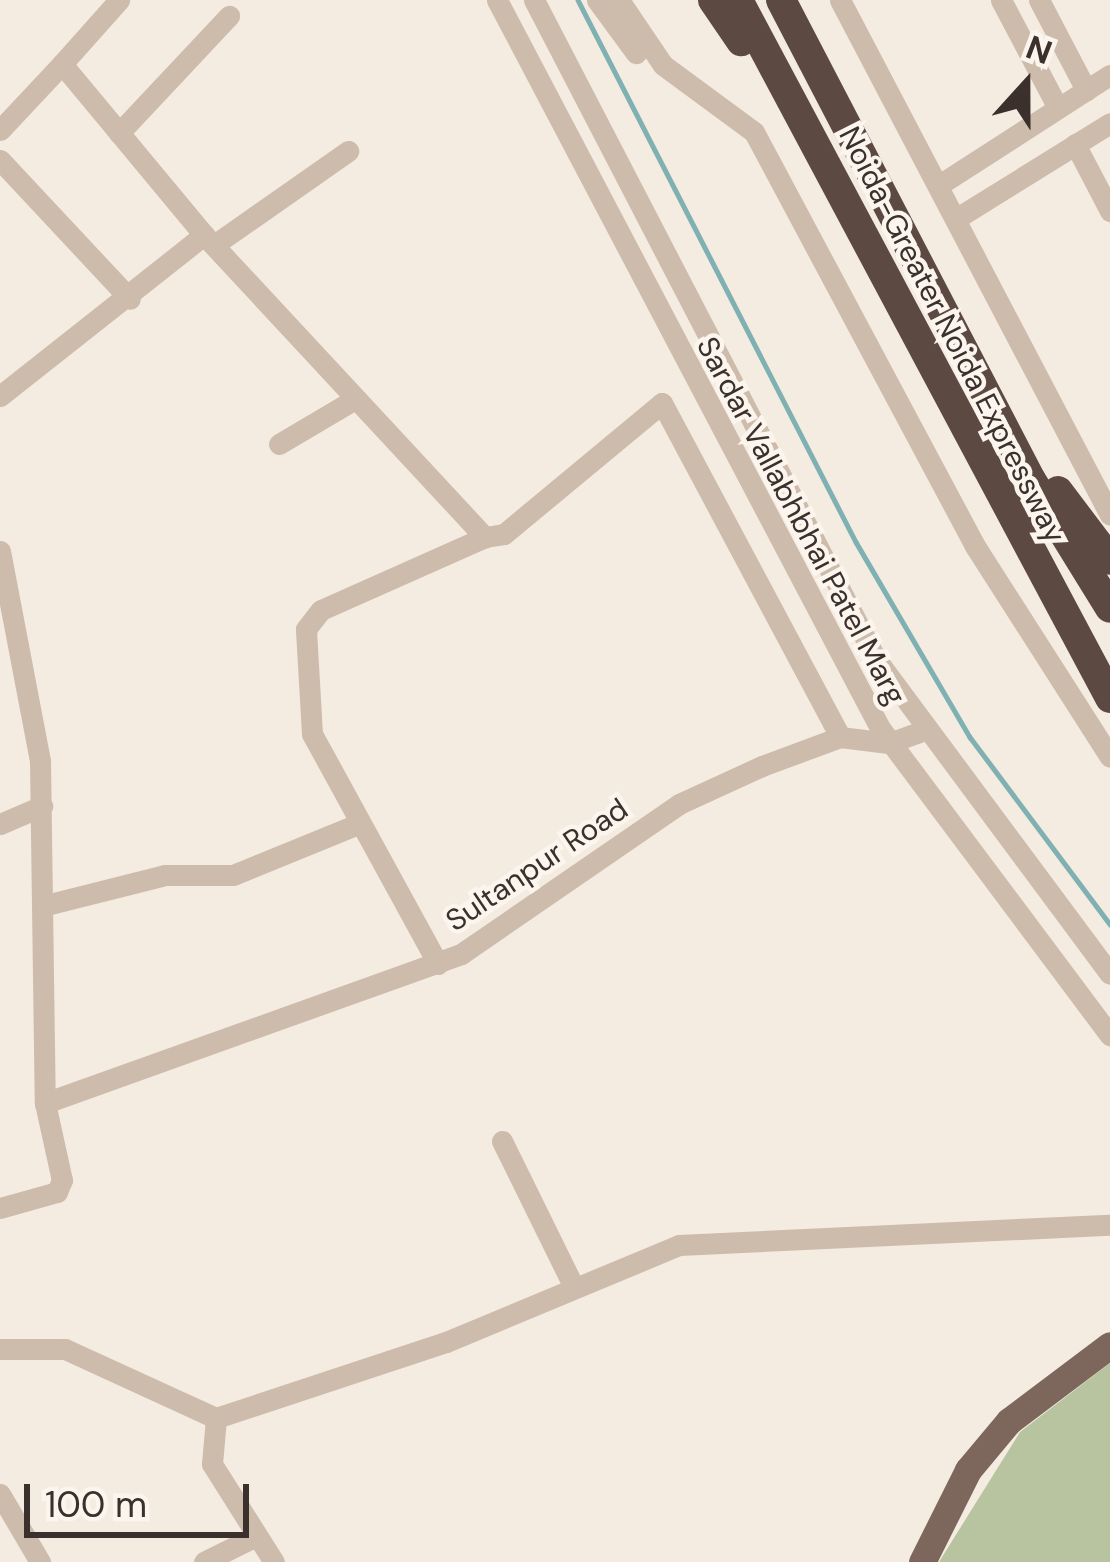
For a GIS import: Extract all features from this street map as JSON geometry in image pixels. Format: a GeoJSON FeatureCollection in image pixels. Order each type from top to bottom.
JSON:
{"type":"FeatureCollection","features":[{"type":"Feature","properties":{"kind":"highway"},"geometry":{"type":"LineString","coordinates":[[713,0],[799,118]]}},
{"type":"Feature","properties":{"kind":"highway","name":"Noida-Greater Noida Expressway"},"geometry":{"type":"LineString","coordinates":[[737,0],[1110,698]]}},
{"type":"Feature","properties":{"kind":"highway","name":"Noida-Greater Noida Expressway"},"geometry":{"type":"LineString","coordinates":[[781,0],[983,389],[1110,608]]}},
{"type":"Feature","properties":{"kind":"highway"},"geometry":{"type":"LineString","coordinates":[[983,389],[1110,560]]}},
{"type":"Feature","properties":{"kind":"main road"},"geometry":{"type":"LineString","coordinates":[[922,1562],[968,1470],[1009,1420],[1110,1345]]}},
{"type":"Feature","properties":{"kind":"street","name":"Sardar Vallabhbhai Patel Marg"},"geometry":{"type":"LineString","coordinates":[[497,0],[890,743],[1110,1034]]}},
{"type":"Feature","properties":{"kind":"street","name":"Sardar Vallabhbhai Patel Marg"},"geometry":{"type":"LineString","coordinates":[[534,0],[744,421],[922,730],[1110,974]]}},
{"type":"Feature","properties":{"kind":"street"},"geometry":{"type":"LineString","coordinates":[[597,0],[652,71],[742,139],[792,208]]}},
{"type":"Feature","properties":{"kind":"street"},"geometry":{"type":"LineString","coordinates":[[619,0],[663,65],[754,133],[975,546],[1110,757]]}},
{"type":"Feature","properties":{"kind":"street"},"geometry":{"type":"LineString","coordinates":[[840,0],[1110,515]]}},
{"type":"Feature","properties":{"kind":"street"},"geometry":{"type":"LineString","coordinates":[[1001,0],[1058,108]]}},
{"type":"Feature","properties":{"kind":"street"},"geometry":{"type":"LineString","coordinates":[[1039,0],[1086,90]]}},
{"type":"Feature","properties":{"kind":"street"},"geometry":{"type":"LineString","coordinates":[[0,130],[62,64],[105,5]]}},
{"type":"Feature","properties":{"kind":"street"},"geometry":{"type":"LineString","coordinates":[[119,133],[229,16]]}},
{"type":"Feature","properties":{"kind":"street"},"geometry":{"type":"LineString","coordinates":[[62,64],[350,402],[485,537]]}},
{"type":"Feature","properties":{"kind":"street"},"geometry":{"type":"LineString","coordinates":[[939,185],[1110,75]]}},
{"type":"Feature","properties":{"kind":"street"},"geometry":{"type":"LineString","coordinates":[[957,218],[1075,143],[1109,127]]}},
{"type":"Feature","properties":{"kind":"street"},"geometry":{"type":"LineString","coordinates":[[1075,143],[1110,211]]}},
{"type":"Feature","properties":{"kind":"street"},"geometry":{"type":"LineString","coordinates":[[0,396],[209,240],[348,151]]}},
{"type":"Feature","properties":{"kind":"street"},"geometry":{"type":"LineString","coordinates":[[0,160],[130,299]]}},
{"type":"Feature","properties":{"kind":"street"},"geometry":{"type":"LineString","coordinates":[[279,444],[350,402]]}},
{"type":"Feature","properties":{"kind":"street"},"geometry":{"type":"LineString","coordinates":[[438,964],[358,824],[308,718],[308,622],[485,537],[504,534],[662,403],[840,737]]}},
{"type":"Feature","properties":{"kind":"street"},"geometry":{"type":"LineString","coordinates":[[0,551],[42,806],[45,1102],[62,1187],[0,1208]]}},
{"type":"Feature","properties":{"kind":"street","name":"Sultanpur Road"},"geometry":{"type":"LineString","coordinates":[[45,1102],[438,964],[679,805],[840,737],[890,743],[922,730]]}},
{"type":"Feature","properties":{"kind":"street"},"geometry":{"type":"LineString","coordinates":[[0,824],[42,806]]}},
{"type":"Feature","properties":{"kind":"street"},"geometry":{"type":"LineString","coordinates":[[46,905],[165,875],[233,875],[358,824]]}},
{"type":"Feature","properties":{"kind":"street"},"geometry":{"type":"LineString","coordinates":[[502,1141],[574,1285]]}},
{"type":"Feature","properties":{"kind":"street"},"geometry":{"type":"LineString","coordinates":[[0,1349],[64,1348],[216,1418],[446,1342],[574,1285],[716,1239],[957,1239],[1110,1225]]}},
{"type":"Feature","properties":{"kind":"street"},"geometry":{"type":"LineString","coordinates":[[216,1418],[209,1456],[252,1538],[274,1562]]}},
{"type":"Feature","properties":{"kind":"street"},"geometry":{"type":"LineString","coordinates":[[0,1493],[40,1562]]}},
{"type":"Feature","properties":{"kind":"street"},"geometry":{"type":"LineString","coordinates":[[203,1562],[252,1538]]}},
{"type":"Feature","properties":{"kind":"green space"},"geometry":{"type":"Polygon","coordinates":[[[1110,1363],[1110,1562],[939,1562],[1020,1432],[1110,1363]]]}},
{"type":"Feature","properties":{"kind":"waterway"},"geometry":{"type":"LineString","coordinates":[[578,0],[856,542],[970,737],[1110,924]]}}]}
